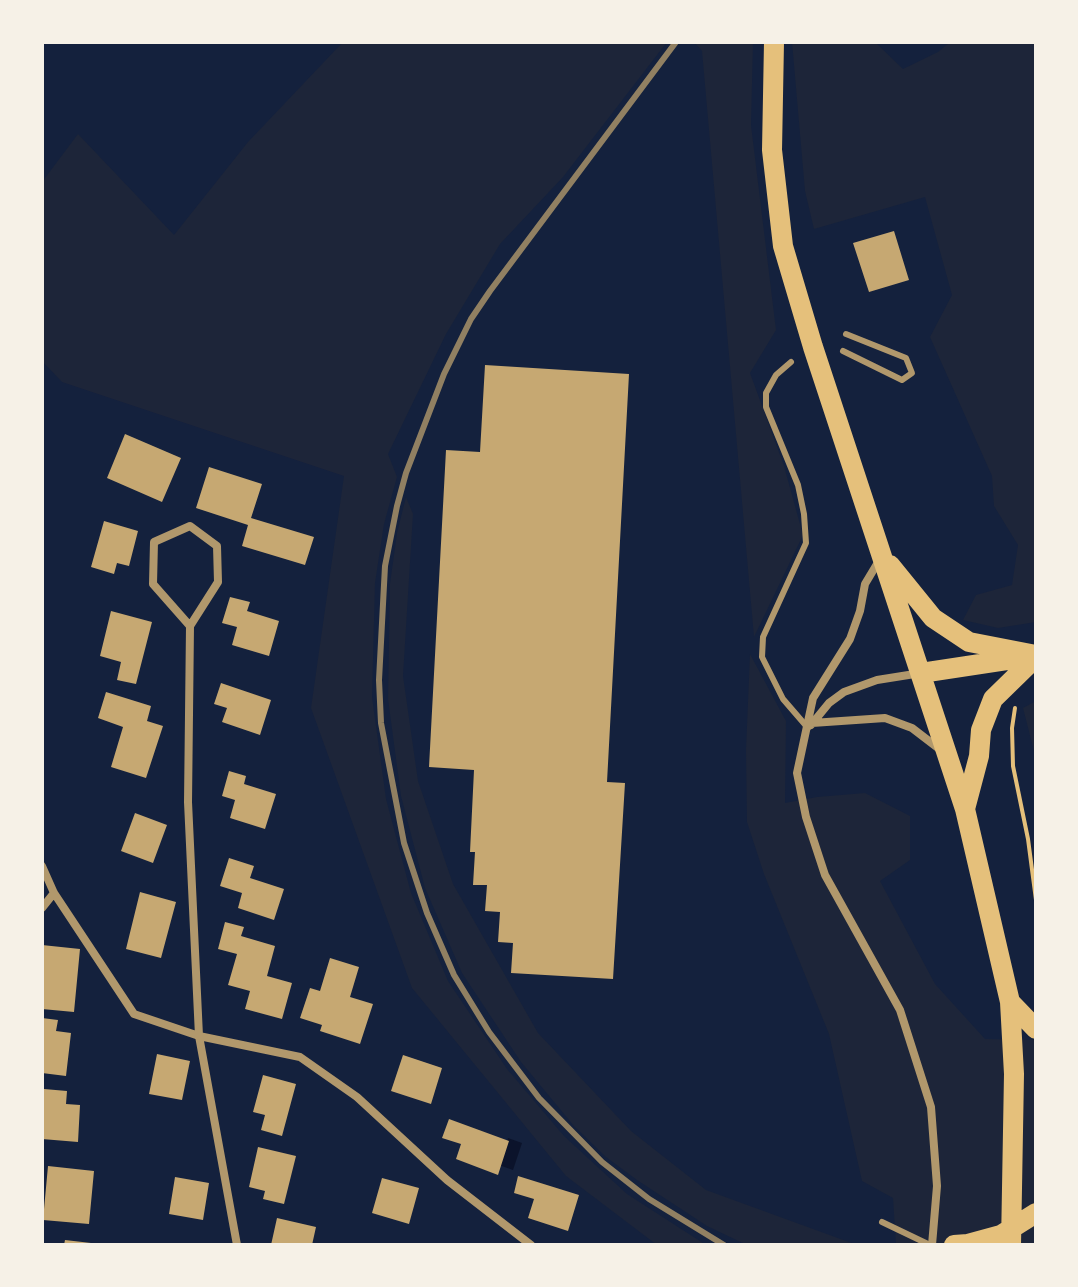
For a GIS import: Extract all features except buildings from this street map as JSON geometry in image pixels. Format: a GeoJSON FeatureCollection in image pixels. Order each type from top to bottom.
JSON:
{"type":"FeatureCollection","features":[{"type":"Feature","properties":{"kind":"main road"},"geometry":{"type":"LineString","coordinates":[[774,42],[772,150],[783,246],[813,347],[950,757],[1010,1002],[1014,1074],[1011,1245]]}},
{"type":"Feature","properties":{"kind":"main road"},"geometry":{"type":"LineString","coordinates":[[882,555],[933,618],[969,642],[1036,656]]}},
{"type":"Feature","properties":{"kind":"main road"},"geometry":{"type":"LineString","coordinates":[[921,673],[1036,656]]}},
{"type":"Feature","properties":{"kind":"main road"},"geometry":{"type":"LineString","coordinates":[[965,809],[979,756],[981,730],[993,699],[1036,656]]}},
{"type":"Feature","properties":{"kind":"main road"},"geometry":{"type":"LineString","coordinates":[[1010,1002],[1036,1029]]}},
{"type":"Feature","properties":{"kind":"main road"},"geometry":{"type":"LineString","coordinates":[[954,1245],[1001,1235],[1036,1213]]}},
{"type":"Feature","properties":{"kind":"street"},"geometry":{"type":"LineString","coordinates":[[190,626],[153,584],[154,542],[190,526],[217,546],[218,582],[190,626],[188,802],[199,1036],[237,1245]]}},
{"type":"Feature","properties":{"kind":"street"},"geometry":{"type":"LineString","coordinates":[[882,555],[865,584],[850,639],[813,698],[810,726],[797,773],[806,817],[825,875],[900,1010],[931,1107],[937,1186],[931,1245]]}},
{"type":"Feature","properties":{"kind":"street"},"geometry":{"type":"LineString","coordinates":[[810,726],[829,703],[844,692],[877,680],[921,673]]}},
{"type":"Feature","properties":{"kind":"street"},"geometry":{"type":"LineString","coordinates":[[810,726],[885,718],[912,728],[950,757]]}},
{"type":"Feature","properties":{"kind":"street"},"geometry":{"type":"LineString","coordinates":[[42,866],[54,893],[134,1014],[199,1036],[300,1057],[357,1097],[447,1180],[531,1245]]}},
{"type":"Feature","properties":{"kind":"street"},"geometry":{"type":"LineString","coordinates":[[42,908],[54,893]]}},
{"type":"Feature","properties":{"kind":"lane"},"geometry":{"type":"LineString","coordinates":[[843,351],[902,380],[912,373],[906,358],[846,334]]}},
{"type":"Feature","properties":{"kind":"lane"},"geometry":{"type":"LineString","coordinates":[[791,362],[776,375],[766,393],[766,407],[798,485],[806,543],[763,637],[762,657],[783,699],[810,726]]}},
{"type":"Feature","properties":{"kind":"lane"},"geometry":{"type":"LineString","coordinates":[[882,1222],[931,1245]]}},
{"type":"Feature","properties":{"kind":"path"},"geometry":{"type":"LineString","coordinates":[[1016,702],[1012,728],[1013,766],[1028,839],[1036,900]]}},
{"type":"Feature","properties":{"kind":"shaded area"},"geometry":{"type":"Polygon","coordinates":[[[343,42],[667,42],[563,177],[500,244],[446,334],[388,454],[397,477],[384,524],[375,583],[372,697],[386,799],[411,893],[448,981],[507,1069],[564,1136],[627,1194],[706,1245],[657,1245],[566,1176],[412,988],[311,708],[344,476],[62,382],[42,361],[42,182],[78,134],[174,235],[248,142],[343,42]]]}},
{"type":"Feature","properties":{"kind":"shaded area"},"geometry":{"type":"Polygon","coordinates":[[[694,42],[753,42],[751,125],[776,330],[750,373],[784,466],[803,535],[754,637],[702,51],[694,42]]]}},
{"type":"Feature","properties":{"kind":"shaded area"},"geometry":{"type":"Polygon","coordinates":[[[792,42],[875,42],[903,69],[938,52],[950,42],[1036,42],[1036,622],[998,628],[963,620],[976,595],[1012,585],[1018,545],[994,506],[992,476],[930,337],[952,295],[925,197],[814,229],[805,191],[792,42]]]}},
{"type":"Feature","properties":{"kind":"shaded area"},"geometry":{"type":"Polygon","coordinates":[[[406,497],[413,514],[403,676],[418,781],[453,884],[538,1033],[631,1131],[706,1190],[857,1245],[747,1245],[707,1226],[637,1180],[606,1157],[574,1126],[521,1062],[462,973],[425,888],[401,796],[388,699],[390,584],[406,497]]]}},
{"type":"Feature","properties":{"kind":"shaded area"},"geometry":{"type":"Polygon","coordinates":[[[750,654],[786,721],[785,803],[865,793],[910,816],[910,860],[880,881],[935,984],[985,1039],[1036,1040],[1036,1245],[896,1245],[893,1198],[862,1181],[829,1034],[764,874],[747,822],[750,654]]]}},
{"type":"Feature","properties":{"kind":"shaded area"},"geometry":{"type":"Polygon","coordinates":[[[1036,701],[1036,759],[1023,708],[1036,701]]]}},
{"type":"Feature","properties":{"kind":"shaded area"},"geometry":{"type":"Polygon","coordinates":[[[508,1138],[522,1143],[513,1170],[499,1165],[508,1138]]]}},
{"type":"Feature","properties":{"kind":"railway"},"geometry":{"type":"LineString","coordinates":[[676,42],[490,291],[471,319],[444,374],[406,473],[397,506],[385,566],[379,680],[381,723],[404,843],[427,913],[454,975],[489,1032],[539,1098],[602,1162],[649,1199],[724,1245]]}}]}
